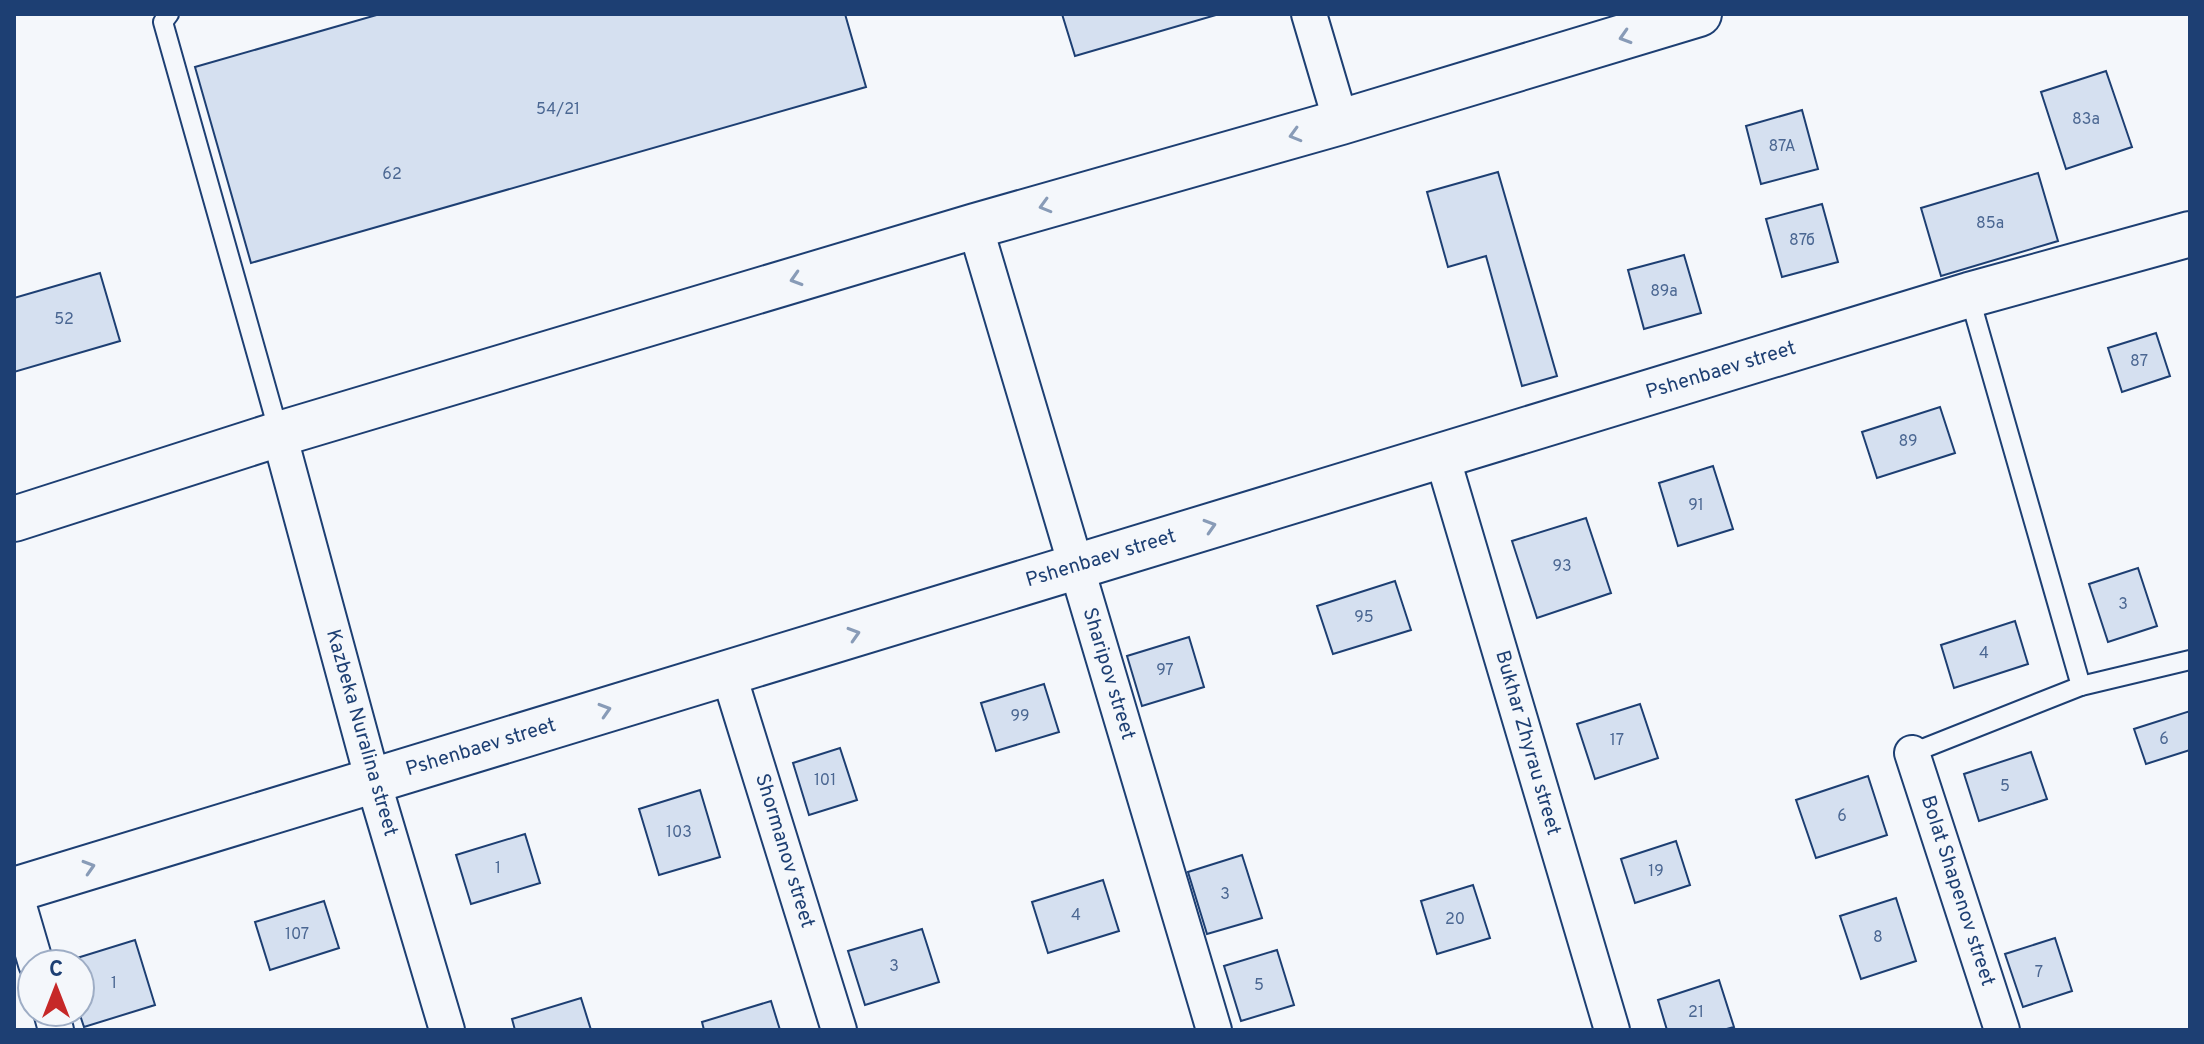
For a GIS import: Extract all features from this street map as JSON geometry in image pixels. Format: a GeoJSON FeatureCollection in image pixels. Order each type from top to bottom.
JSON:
{"type":"FeatureCollection","features":[{"type":"Feature","properties":{"kind":"street"},"geometry":{"type":"LineString","coordinates":[[1309,14],[1341,122]]}},
{"type":"Feature","properties":{"kind":"street"},"geometry":{"type":"LineString","coordinates":[[14,519],[279,434],[1699,14]]}},
{"type":"Feature","properties":{"kind":"street","name":"Sharipov street"},"geometry":{"type":"LineString","coordinates":[[975,226],[1214,1030]]}},
{"type":"Feature","properties":{"kind":"street","name":"Pshenbaev street"},"geometry":{"type":"LineString","coordinates":[[14,890],[1969,295],[2190,234]]}},
{"type":"Feature","properties":{"kind":"street","name":"Kazbeka Nuralina street"},"geometry":{"type":"LineString","coordinates":[[279,434],[373,781],[447,1030]]}},
{"type":"Feature","properties":{"kind":"street","name":"Bukhar Zhyrau street"},"geometry":{"type":"LineString","coordinates":[[1442,456],[1612,1030]]}},
{"type":"Feature","properties":{"kind":"street","name":"Shormanov street"},"geometry":{"type":"LineString","coordinates":[[728,672],[839,1030]]}},
{"type":"Feature","properties":{"kind":"street","name":"Bolat Shapenov street"},"geometry":{"type":"LineString","coordinates":[[1912,753],[2002,1030]]}},
{"type":"Feature","properties":{"kind":"street"},"geometry":{"type":"LineString","coordinates":[[14,890],[31,948]]}},
{"type":"Feature","properties":{"kind":"lane"},"geometry":{"type":"LineString","coordinates":[[164,17],[279,434]]}},
{"type":"Feature","properties":{"kind":"lane"},"geometry":{"type":"LineString","coordinates":[[1969,295],[2081,686]]}},
{"type":"Feature","properties":{"kind":"lane"},"geometry":{"type":"LineString","coordinates":[[1912,753],[2081,686],[2190,660]]}},
{"type":"Feature","properties":{"kind":"building"},"geometry":{"type":"Polygon","coordinates":[[[380,14],[845,14],[866,87],[251,263],[195,67],[380,14]]]}},
{"type":"Feature","properties":{"kind":"building"},"geometry":{"type":"Polygon","coordinates":[[[1062,14],[1216,14],[1216,15],[1075,56],[1062,14]]]}},
{"type":"Feature","properties":{"kind":"building"},"geometry":{"type":"Polygon","coordinates":[[[2106,71],[2132,147],[2066,169],[2041,92],[2106,71]]]}},
{"type":"Feature","properties":{"kind":"building"},"geometry":{"type":"Polygon","coordinates":[[[1802,110],[1818,169],[1761,184],[1746,126],[1802,110]]]}},
{"type":"Feature","properties":{"kind":"building"},"geometry":{"type":"Polygon","coordinates":[[[1498,172],[1557,376],[1522,386],[1486,256],[1448,267],[1427,192],[1498,172]]]}},
{"type":"Feature","properties":{"kind":"building"},"geometry":{"type":"Polygon","coordinates":[[[2038,173],[2058,241],[1941,276],[1921,208],[2038,173]]]}},
{"type":"Feature","properties":{"kind":"building"},"geometry":{"type":"Polygon","coordinates":[[[1822,204],[1838,262],[1782,277],[1766,219],[1822,204]]]}},
{"type":"Feature","properties":{"kind":"building"},"geometry":{"type":"Polygon","coordinates":[[[1684,255],[1701,313],[1644,329],[1628,270],[1684,255]]]}},
{"type":"Feature","properties":{"kind":"building"},"geometry":{"type":"Polygon","coordinates":[[[100,273],[120,341],[14,372],[14,298],[100,273]]]}},
{"type":"Feature","properties":{"kind":"building"},"geometry":{"type":"Polygon","coordinates":[[[2156,333],[2170,376],[2122,392],[2108,348],[2156,333]]]}},
{"type":"Feature","properties":{"kind":"building"},"geometry":{"type":"Polygon","coordinates":[[[1940,407],[1955,453],[1877,478],[1862,432],[1940,407]]]}},
{"type":"Feature","properties":{"kind":"building"},"geometry":{"type":"Polygon","coordinates":[[[1713,466],[1733,529],[1678,546],[1659,483],[1713,466]]]}},
{"type":"Feature","properties":{"kind":"building"},"geometry":{"type":"Polygon","coordinates":[[[1586,518],[1611,593],[1537,618],[1512,541],[1586,518]]]}},
{"type":"Feature","properties":{"kind":"building"},"geometry":{"type":"Polygon","coordinates":[[[2138,568],[2157,626],[2108,642],[2089,584],[2138,568]]]}},
{"type":"Feature","properties":{"kind":"building"},"geometry":{"type":"Polygon","coordinates":[[[1395,581],[1411,630],[1333,654],[1317,606],[1395,581]]]}},
{"type":"Feature","properties":{"kind":"building"},"geometry":{"type":"Polygon","coordinates":[[[2015,621],[2028,664],[1954,688],[1941,645],[2015,621]]]}},
{"type":"Feature","properties":{"kind":"building"},"geometry":{"type":"Polygon","coordinates":[[[1189,637],[1204,687],[1142,706],[1127,656],[1189,637]]]}},
{"type":"Feature","properties":{"kind":"building"},"geometry":{"type":"Polygon","coordinates":[[[1044,684],[1059,732],[996,751],[981,703],[1044,684]]]}},
{"type":"Feature","properties":{"kind":"building"},"geometry":{"type":"Polygon","coordinates":[[[1640,704],[1658,758],[1595,779],[1577,724],[1640,704]]]}},
{"type":"Feature","properties":{"kind":"building"},"geometry":{"type":"Polygon","coordinates":[[[2190,711],[2190,750],[2146,764],[2134,729],[2190,711]]]}},
{"type":"Feature","properties":{"kind":"building"},"geometry":{"type":"Polygon","coordinates":[[[840,748],[857,800],[809,815],[793,763],[840,748]]]}},
{"type":"Feature","properties":{"kind":"building"},"geometry":{"type":"Polygon","coordinates":[[[2031,752],[2047,799],[1979,821],[1964,774],[2031,752]]]}},
{"type":"Feature","properties":{"kind":"building"},"geometry":{"type":"Polygon","coordinates":[[[1868,776],[1887,835],[1816,858],[1796,800],[1868,776]]]}},
{"type":"Feature","properties":{"kind":"building"},"geometry":{"type":"Polygon","coordinates":[[[700,790],[720,857],[659,875],[639,809],[700,790]]]}},
{"type":"Feature","properties":{"kind":"building"},"geometry":{"type":"Polygon","coordinates":[[[525,834],[540,883],[471,904],[456,855],[525,834]]]}},
{"type":"Feature","properties":{"kind":"building"},"geometry":{"type":"Polygon","coordinates":[[[1676,841],[1690,885],[1635,903],[1621,859],[1676,841]]]}},
{"type":"Feature","properties":{"kind":"building"},"geometry":{"type":"Polygon","coordinates":[[[1242,855],[1262,918],[1207,934],[1188,872],[1242,855]]]}},
{"type":"Feature","properties":{"kind":"building"},"geometry":{"type":"Polygon","coordinates":[[[1103,880],[1119,931],[1048,953],[1032,902],[1103,880]]]}},
{"type":"Feature","properties":{"kind":"building"},"geometry":{"type":"Polygon","coordinates":[[[1473,885],[1490,938],[1437,954],[1421,901],[1473,885]]]}},
{"type":"Feature","properties":{"kind":"building"},"geometry":{"type":"Polygon","coordinates":[[[1896,898],[1916,961],[1861,979],[1840,916],[1896,898]]]}},
{"type":"Feature","properties":{"kind":"building"},"geometry":{"type":"Polygon","coordinates":[[[324,901],[339,948],[270,970],[255,922],[324,901]]]}},
{"type":"Feature","properties":{"kind":"building"},"geometry":{"type":"Polygon","coordinates":[[[922,929],[939,982],[865,1005],[848,951],[922,929]]]}},
{"type":"Feature","properties":{"kind":"building"},"geometry":{"type":"Polygon","coordinates":[[[2055,938],[2072,991],[2023,1007],[2005,954],[2055,938]]]}},
{"type":"Feature","properties":{"kind":"building"},"geometry":{"type":"Polygon","coordinates":[[[135,940],[155,1005],[96,1023],[96,952],[135,940]]]}},
{"type":"Feature","properties":{"kind":"building"},"geometry":{"type":"Polygon","coordinates":[[[1277,950],[1294,1005],[1241,1021],[1224,966],[1277,950]]]}},
{"type":"Feature","properties":{"kind":"building"},"geometry":{"type":"Polygon","coordinates":[[[1719,980],[1734,1027],[1723,1030],[1667,1030],[1658,1000],[1719,980]]]}},
{"type":"Feature","properties":{"kind":"building"},"geometry":{"type":"Polygon","coordinates":[[[581,998],[591,1030],[515,1030],[512,1019],[581,998]]]}},
{"type":"Feature","properties":{"kind":"building"},"geometry":{"type":"Polygon","coordinates":[[[771,1001],[780,1030],[704,1030],[702,1022],[771,1001]]]}}]}
